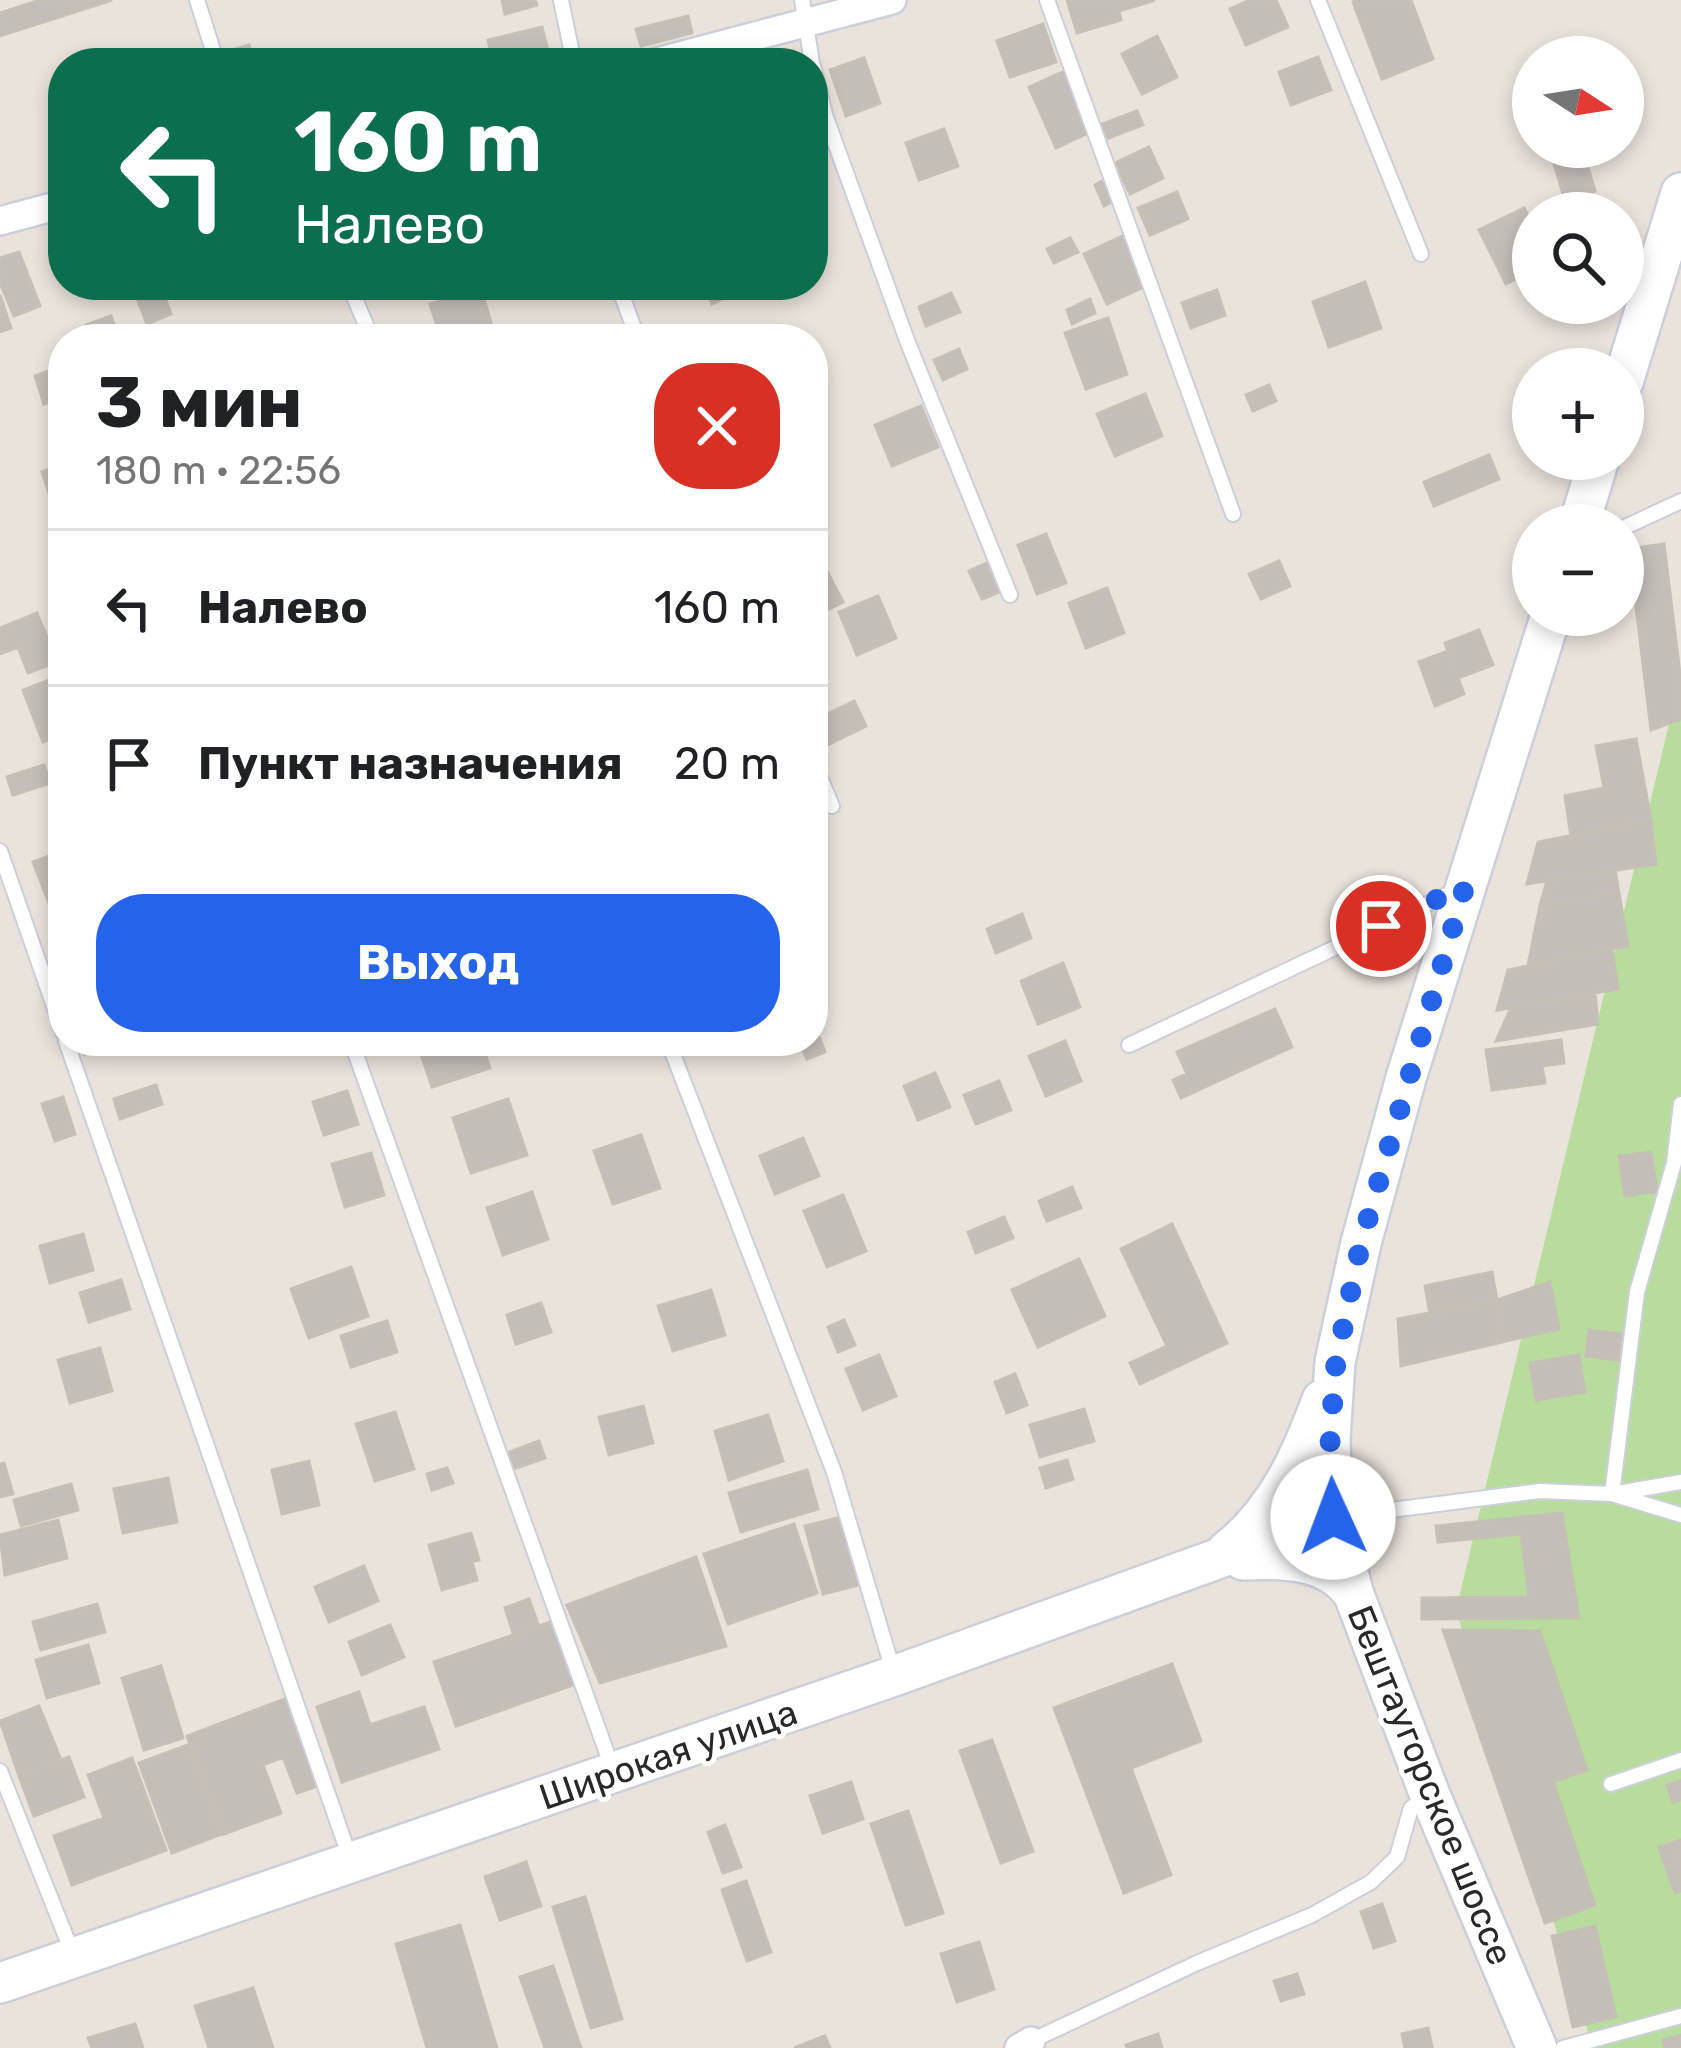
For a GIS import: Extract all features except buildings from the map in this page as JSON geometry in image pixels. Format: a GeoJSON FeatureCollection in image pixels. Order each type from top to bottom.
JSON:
{"type":"FeatureCollection","features":[{"type":"Feature","properties":{"kind":"main road"},"geometry":{"type":"LineString","coordinates":[[1633,348],[1681,193]]}},
{"type":"Feature","properties":{"kind":"main road","name":"Бештаугорское шоссе"},"geometry":{"type":"LineString","coordinates":[[1537,2048],[1430,1795],[1354,1595],[1333,1517],[1330,1438],[1336,1362],[1361,1243],[1465,886],[1544,636]]}},
{"type":"Feature","properties":{"kind":"main road"},"geometry":{"type":"LineString","coordinates":[[1214,1562],[1269,1510],[1302,1453],[1336,1362]]}},
{"type":"Feature","properties":{"kind":"main road","name":"Широкая улица"},"geometry":{"type":"LineString","coordinates":[[0,1983],[894,1676],[1333,1517]]}},
{"type":"Feature","properties":{"kind":"main road"},"geometry":{"type":"LineString","coordinates":[[1214,1562],[1304,1562],[1334,1572],[1354,1595]]}},
{"type":"Feature","properties":{"kind":"street"},"geometry":{"type":"LineString","coordinates":[[697,48],[802,12],[892,0]]}},
{"type":"Feature","properties":{"kind":"street"},"geometry":{"type":"LineString","coordinates":[[0,220],[48,208]]}},
{"type":"Feature","properties":{"kind":"lane"},"geometry":{"type":"LineString","coordinates":[[197,0],[212,48]]}},
{"type":"Feature","properties":{"kind":"lane"},"geometry":{"type":"LineString","coordinates":[[561,0],[571,48]]}},
{"type":"Feature","properties":{"kind":"lane"},"geometry":{"type":"LineString","coordinates":[[1046,0],[1233,514]]}},
{"type":"Feature","properties":{"kind":"lane"},"geometry":{"type":"LineString","coordinates":[[1318,0],[1421,254]]}},
{"type":"Feature","properties":{"kind":"lane"},"geometry":{"type":"LineString","coordinates":[[802,12],[809,48]]}},
{"type":"Feature","properties":{"kind":"lane"},"geometry":{"type":"LineString","coordinates":[[828,123],[908,343],[1010,595]]}},
{"type":"Feature","properties":{"kind":"lane"},"geometry":{"type":"LineString","coordinates":[[1644,518],[1681,501]]}},
{"type":"Feature","properties":{"kind":"lane"},"geometry":{"type":"LineString","coordinates":[[828,797],[832,806]]}},
{"type":"Feature","properties":{"kind":"lane"},"geometry":{"type":"LineString","coordinates":[[0,851],[48,989]]}},
{"type":"Feature","properties":{"kind":"lane"},"geometry":{"type":"LineString","coordinates":[[1129,1046],[1465,886]]}},
{"type":"Feature","properties":{"kind":"lane"},"geometry":{"type":"LineString","coordinates":[[71,1056],[352,1862]]}},
{"type":"Feature","properties":{"kind":"lane"},"geometry":{"type":"LineString","coordinates":[[355,1056],[614,1773]]}},
{"type":"Feature","properties":{"kind":"lane"},"geometry":{"type":"LineString","coordinates":[[674,1056],[834,1472],[894,1676]]}},
{"type":"Feature","properties":{"kind":"lane"},"geometry":{"type":"LineString","coordinates":[[1612,1494],[1637,1292],[1674,1162],[1681,1104]]}},
{"type":"Feature","properties":{"kind":"lane"},"geometry":{"type":"LineString","coordinates":[[1333,1517],[1540,1491],[1612,1494],[1681,1482]]}},
{"type":"Feature","properties":{"kind":"lane"},"geometry":{"type":"LineString","coordinates":[[1612,1494],[1681,1516]]}},
{"type":"Feature","properties":{"kind":"lane"},"geometry":{"type":"LineString","coordinates":[[1611,1784],[1681,1760]]}},
{"type":"Feature","properties":{"kind":"lane"},"geometry":{"type":"LineString","coordinates":[[0,1771],[74,1957]]}},
{"type":"Feature","properties":{"kind":"lane"},"geometry":{"type":"LineString","coordinates":[[1025,2044],[1312,1915],[1371,1882],[1397,1857],[1411,1808],[1430,1795]]}},
{"type":"Feature","properties":{"kind":"lane"},"geometry":{"type":"LineString","coordinates":[[1563,2048],[1681,2016]]}},
{"type":"Feature","properties":{"kind":"green space"},"geometry":{"type":"Polygon","coordinates":[[[1681,674],[1681,2048],[1593,2048],[1456,1610],[1681,674]]]}},
{"type":"Feature","properties":{"kind":"route"},"geometry":{"type":"LineString","coordinates":[[1333,1517],[1330,1438],[1336,1362],[1361,1243],[1465,886],[1381,926]]}}]}
